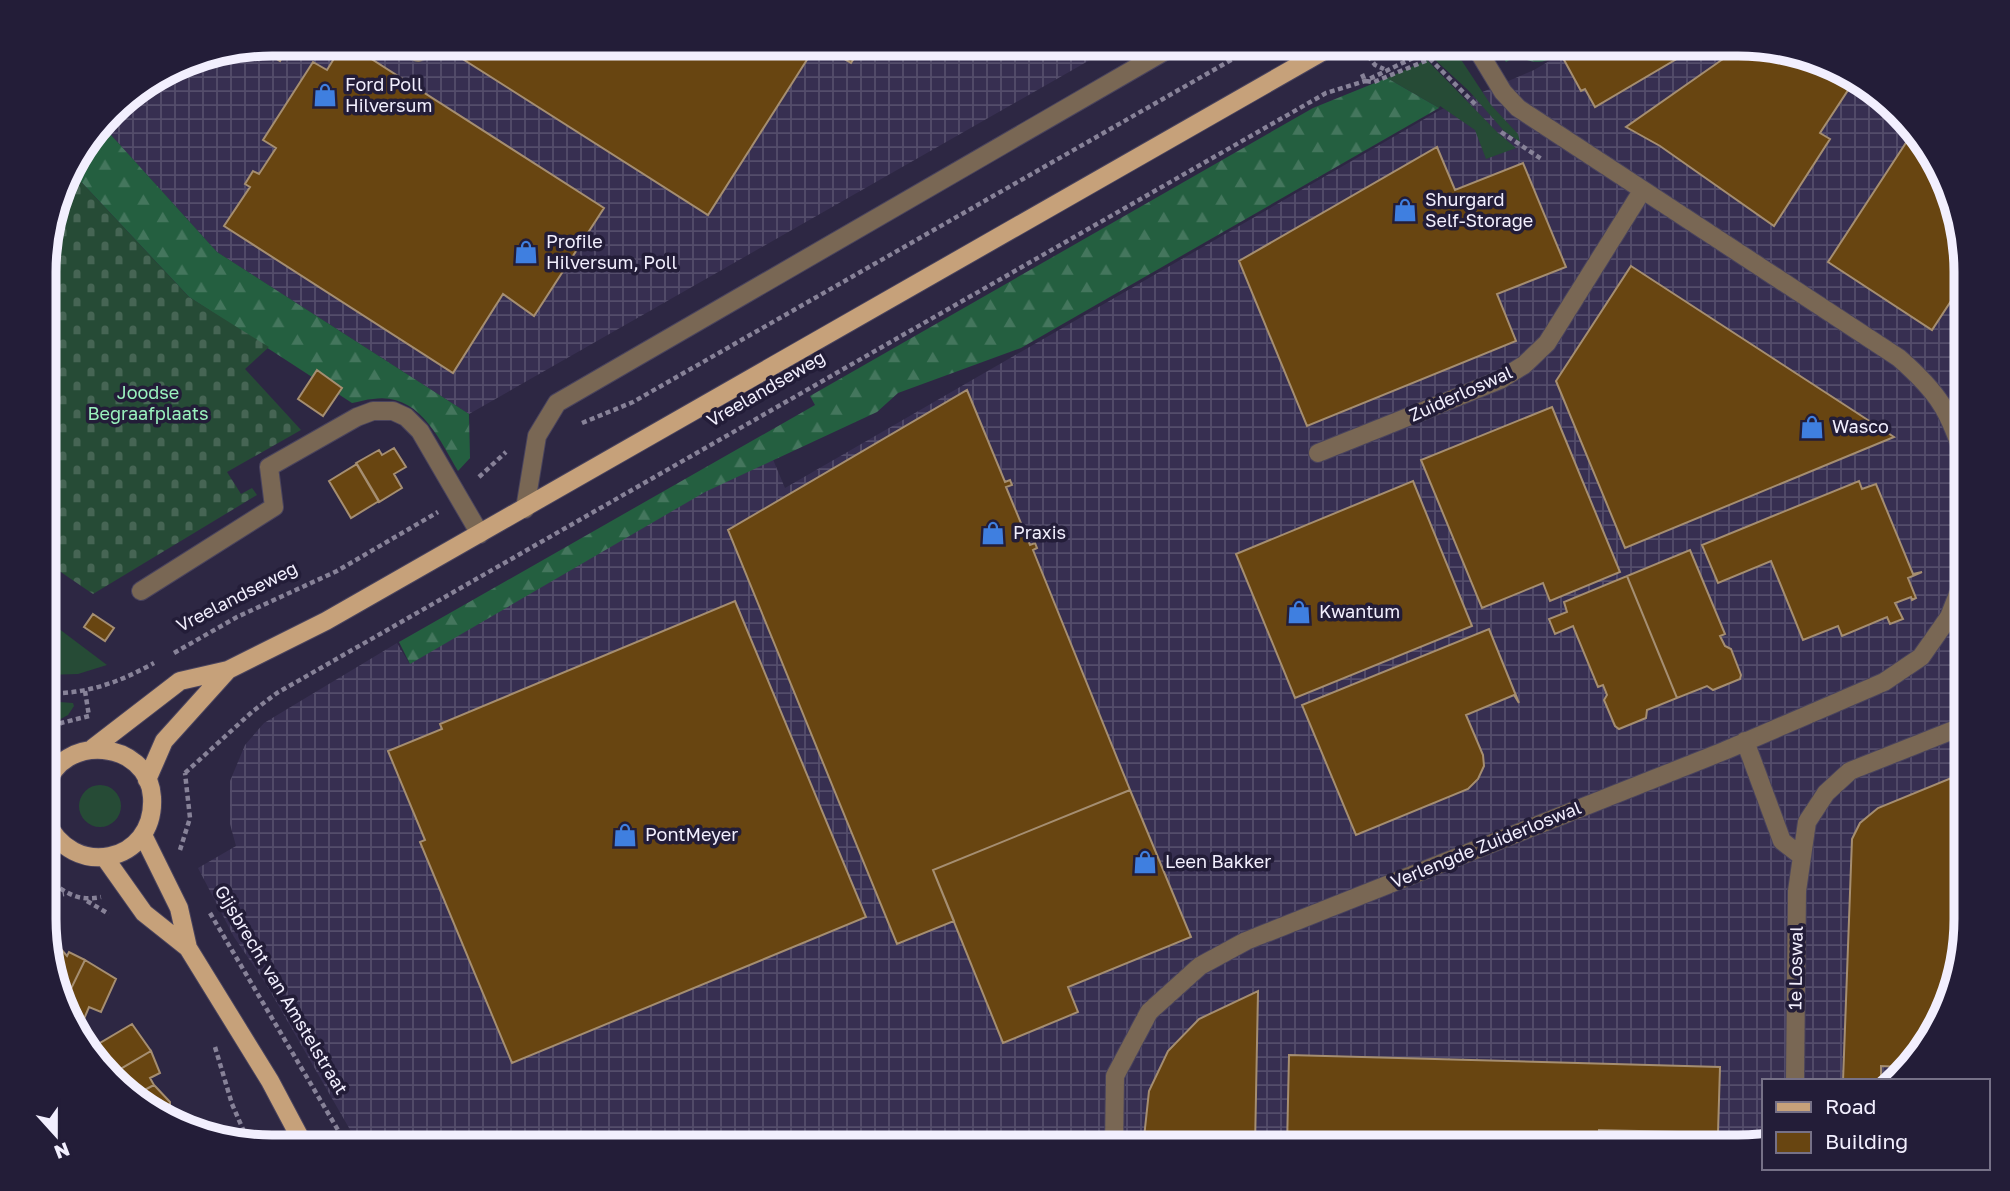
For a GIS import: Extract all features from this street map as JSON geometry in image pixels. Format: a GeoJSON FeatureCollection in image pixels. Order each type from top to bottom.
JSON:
{"type":"FeatureCollection","features":[{"type":"Feature","properties":{"kind":"main road","name":"Vreelandseweg"},"geometry":{"type":"LineString","coordinates":[[56,769],[75,753],[93,748],[180,681],[228,670],[326,621],[1315,56]]}},
{"type":"Feature","properties":{"kind":"main road","name":"Vreelandseweg"},"geometry":{"type":"LineString","coordinates":[[147,780],[164,741],[228,670]]}},
{"type":"Feature","properties":{"kind":"main road"},"geometry":{"type":"LineString","coordinates":[[56,839],[65,847],[88,858],[105,858],[120,854],[142,835],[152,808],[147,780],[138,766],[125,756],[110,750],[93,748]]}},
{"type":"Feature","properties":{"kind":"main road"},"geometry":{"type":"LineString","coordinates":[[142,835],[178,908],[188,948],[270,1081],[299,1135]]}},
{"type":"Feature","properties":{"kind":"main road"},"geometry":{"type":"LineString","coordinates":[[105,858],[144,914],[188,948]]}},
{"type":"Feature","properties":{"kind":"street"},"geometry":{"type":"LineString","coordinates":[[525,509],[537,436],[557,403],[580,387],[1156,56]]}},
{"type":"Feature","properties":{"kind":"street"},"geometry":{"type":"LineString","coordinates":[[1481,56],[1503,92],[1518,108],[1899,358],[1925,381],[1946,407],[1954,429]]}},
{"type":"Feature","properties":{"kind":"street","name":"Zuiderloswal"},"geometry":{"type":"LineString","coordinates":[[1318,453],[1500,380],[1524,365],[1547,343],[1642,191]]}},
{"type":"Feature","properties":{"kind":"street"},"geometry":{"type":"LineString","coordinates":[[141,591],[274,507],[269,467],[373,411],[393,411],[406,417],[420,431],[480,534]]}},
{"type":"Feature","properties":{"kind":"street","name":"Verlengde Zuiderloswal"},"geometry":{"type":"LineString","coordinates":[[1114,1135],[1115,1076],[1149,1012],[1200,966],[1245,941],[1745,741],[1884,682],[1921,657],[1950,617],[1954,606]]}},
{"type":"Feature","properties":{"kind":"street","name":"1e Loswal"},"geometry":{"type":"LineString","coordinates":[[1795,1079],[1800,855],[1807,822],[1838,780],[1850,771],[1954,730]]}},
{"type":"Feature","properties":{"kind":"street"},"geometry":{"type":"LineString","coordinates":[[1745,741],[1782,841],[1800,855]]}},
{"type":"Feature","properties":{"kind":"path","name":"Vreelandseweg"},"geometry":{"type":"LineString","coordinates":[[56,692],[85,691],[123,679],[237,617],[337,571],[459,499],[490,465],[510,449],[537,436],[610,413],[633,402],[1238,56]]}},
{"type":"Feature","properties":{"kind":"path"},"geometry":{"type":"LineString","coordinates":[[1369,56],[1375,65],[1385,69]]}},
{"type":"Feature","properties":{"kind":"path","name":"Vreelandseweg"},"geometry":{"type":"LineString","coordinates":[[185,773],[253,710],[277,693],[1326,93],[1365,81],[1415,56]]}},
{"type":"Feature","properties":{"kind":"path"},"geometry":{"type":"LineString","coordinates":[[1362,74],[1365,81],[1374,82],[1430,59]]}},
{"type":"Feature","properties":{"kind":"path"},"geometry":{"type":"LineString","coordinates":[[85,691],[89,716]]}},
{"type":"Feature","properties":{"kind":"path"},"geometry":{"type":"LineString","coordinates":[[178,762],[185,773],[190,818],[178,853],[182,861]]}},
{"type":"Feature","properties":{"kind":"path"},"geometry":{"type":"LineString","coordinates":[[56,887],[64,894],[86,900],[118,919]]}},
{"type":"Feature","properties":{"kind":"path"},"geometry":{"type":"LineString","coordinates":[[56,895],[64,894]]}},
{"type":"Feature","properties":{"kind":"path","name":"Gijsbrecht van Amstelstraat"},"geometry":{"type":"LineString","coordinates":[[206,906],[341,1135]]}},
{"type":"Feature","properties":{"kind":"path"},"geometry":{"type":"LineString","coordinates":[[213,1035],[232,1104],[245,1133]]}},
{"type":"Feature","properties":{"kind":"shaded area"},"geometry":{"type":"Polygon","coordinates":[[[258,56],[1097,56],[469,414],[217,252],[108,132],[140,101],[164,85],[202,67],[230,60],[258,56]]]}},
{"type":"Feature","properties":{"kind":"shaded area"},"geometry":{"type":"Polygon","coordinates":[[[1558,56],[1738,56],[1794,63],[1821,72],[1846,85],[1891,119],[1909,140],[1938,189],[1947,216],[1954,258],[1954,933],[1947,975],[1938,1002],[1909,1051],[1891,1072],[1883,1079],[1762,1079],[1762,1134],[1752,1135],[353,1135],[266,984],[234,937],[198,868],[236,846],[230,824],[230,781],[245,745],[264,723],[397,643],[409,663],[769,450],[785,488],[1440,110],[1534,70],[1558,56]]]}},
{"type":"Feature","properties":{"kind":"green space"},"geometry":{"type":"Polygon","coordinates":[[[1451,56],[1462,61],[1491,105],[1518,134],[1520,142],[1504,131],[1469,91],[1432,57],[1451,56]]]}},
{"type":"Feature","properties":{"kind":"green space"},"geometry":{"type":"Polygon","coordinates":[[[1502,56],[1517,56],[1506,62],[1502,56]]]}},
{"type":"Feature","properties":{"kind":"green space"},"geometry":{"type":"Polygon","coordinates":[[[1517,56],[1556,56],[1541,62],[1517,56]]]}},
{"type":"Feature","properties":{"kind":"green space"},"geometry":{"type":"Polygon","coordinates":[[[1427,60],[1516,148],[1486,159],[1475,130],[1440,106],[1439,108],[1387,78],[1427,60]]]}},
{"type":"Feature","properties":{"kind":"green space"},"geometry":{"type":"Polygon","coordinates":[[[1387,78],[1439,108],[1021,348],[898,393],[877,412],[705,492],[410,664],[399,642],[815,405],[810,396],[1313,108],[1387,78]]]}},
{"type":"Feature","properties":{"kind":"green space"},"geometry":{"type":"Polygon","coordinates":[[[108,132],[217,252],[469,414],[470,458],[458,471],[435,432],[415,410],[389,399],[352,403],[189,297],[77,178],[92,152],[108,132]]]}},
{"type":"Feature","properties":{"kind":"green space","name":"Joodse Begraafplaats"},"geometry":{"type":"Polygon","coordinates":[[[77,178],[189,297],[269,347],[245,369],[301,430],[227,472],[241,494],[252,488],[257,495],[93,594],[56,569],[56,272],[63,216],[77,178]]]}},
{"type":"Feature","properties":{"kind":"green space"},"geometry":{"type":"Polygon","coordinates":[[[56,627],[107,665],[78,674],[56,675],[56,627]]]}},
{"type":"Feature","properties":{"kind":"green space"},"geometry":{"type":"Polygon","coordinates":[[[56,702],[73,703],[68,715],[56,722],[56,702]]]}},
{"type":"Feature","properties":{"kind":"green space"},"geometry":{"type":"Polygon","coordinates":[[[100,785],[115,791],[121,806],[115,821],[100,827],[85,821],[79,806],[85,791],[100,785]]]}},
{"type":"Feature","properties":{"kind":"building"},"geometry":{"type":"Polygon","coordinates":[[[336,56],[367,56],[604,208],[534,316],[503,294],[453,373],[224,226],[250,187],[245,184],[253,171],[259,174],[276,148],[263,140],[313,62],[327,70],[336,56]]]}},
{"type":"Feature","properties":{"kind":"building"},"geometry":{"type":"Polygon","coordinates":[[[458,56],[809,56],[708,215],[458,56]]]}},
{"type":"Feature","properties":{"kind":"building"},"geometry":{"type":"Polygon","coordinates":[[[839,56],[856,56],[851,63],[839,56]]]}},
{"type":"Feature","properties":{"kind":"building"},"geometry":{"type":"Polygon","coordinates":[[[1682,56],[1595,107],[1585,89],[1581,91],[1563,58],[1682,56]]]}},
{"type":"Feature","properties":{"kind":"building"},"geometry":{"type":"Polygon","coordinates":[[[1727,56],[1794,63],[1821,72],[1850,88],[1820,133],[1830,139],[1774,226],[1660,146],[1626,127],[1727,56]]]}},
{"type":"Feature","properties":{"kind":"building"},"geometry":{"type":"Polygon","coordinates":[[[1908,139],[1938,189],[1947,216],[1954,258],[1954,296],[1932,330],[1828,262],[1908,139]]]}},
{"type":"Feature","properties":{"kind":"building"},"geometry":{"type":"Polygon","coordinates":[[[1437,147],[1455,190],[1523,163],[1566,267],[1497,294],[1516,341],[1307,426],[1239,261],[1437,147]]]}},
{"type":"Feature","properties":{"kind":"building"},"geometry":{"type":"Polygon","coordinates":[[[1631,266],[1894,437],[1625,548],[1556,381],[1631,266]]]}},
{"type":"Feature","properties":{"kind":"building"},"geometry":{"type":"Polygon","coordinates":[[[317,370],[342,388],[323,416],[298,399],[317,370]]]}},
{"type":"Feature","properties":{"kind":"building"},"geometry":{"type":"Polygon","coordinates":[[[967,390],[1005,482],[1010,480],[1012,485],[1006,487],[1030,545],[1035,543],[1037,548],[1033,550],[1130,790],[933,870],[954,921],[897,944],[728,530],[967,390]]]}},
{"type":"Feature","properties":{"kind":"building"},"geometry":{"type":"Polygon","coordinates":[[[1552,407],[1620,572],[1550,601],[1543,583],[1482,608],[1421,460],[1552,407]]]}},
{"type":"Feature","properties":{"kind":"building"},"geometry":{"type":"Polygon","coordinates":[[[394,448],[406,467],[394,474],[402,488],[379,502],[356,463],[379,450],[382,455],[394,448]]]}},
{"type":"Feature","properties":{"kind":"building"},"geometry":{"type":"Polygon","coordinates":[[[357,464],[379,501],[351,518],[329,481],[357,464]]]}},
{"type":"Feature","properties":{"kind":"building"},"geometry":{"type":"Polygon","coordinates":[[[1413,481],[1472,626],[1295,698],[1236,554],[1413,481]]]}},
{"type":"Feature","properties":{"kind":"building"},"geometry":{"type":"Polygon","coordinates":[[[1859,481],[1862,489],[1876,484],[1913,574],[1922,572],[1908,578],[1916,598],[1912,600],[1911,597],[1895,603],[1903,619],[1890,624],[1887,617],[1842,636],[1838,626],[1803,640],[1771,561],[1718,583],[1702,545],[1859,481]]]}},
{"type":"Feature","properties":{"kind":"building"},"geometry":{"type":"Polygon","coordinates":[[[1690,550],[1725,634],[1720,636],[1725,646],[1731,649],[1741,675],[1740,679],[1713,690],[1707,686],[1677,698],[1627,576],[1690,550]]]}},
{"type":"Feature","properties":{"kind":"building"},"geometry":{"type":"Polygon","coordinates":[[[1627,576],[1677,698],[1647,710],[1646,718],[1619,729],[1615,726],[1604,700],[1607,695],[1603,685],[1598,687],[1573,626],[1555,634],[1549,619],[1567,612],[1564,602],[1627,576]]]}},
{"type":"Feature","properties":{"kind":"building"},"geometry":{"type":"Polygon","coordinates":[[[735,601],[866,917],[512,1063],[420,842],[425,840],[388,751],[442,729],[440,724],[735,601]]]}},
{"type":"Feature","properties":{"kind":"building"},"geometry":{"type":"Polygon","coordinates":[[[93,614],[114,628],[105,641],[84,627],[93,614]]]}},
{"type":"Feature","properties":{"kind":"building"},"geometry":{"type":"Polygon","coordinates":[[[1489,629],[1519,703],[1514,695],[1466,715],[1483,755],[1484,766],[1478,779],[1468,789],[1356,835],[1302,705],[1489,629]]]}},
{"type":"Feature","properties":{"kind":"building"},"geometry":{"type":"Polygon","coordinates":[[[1954,777],[1954,933],[1947,975],[1938,1002],[1909,1051],[1896,1067],[1881,1066],[1881,1079],[1843,1079],[1852,839],[1860,823],[1878,808],[1954,777]]]}},
{"type":"Feature","properties":{"kind":"building"},"geometry":{"type":"Polygon","coordinates":[[[1130,790],[1191,937],[1068,987],[1078,1012],[1003,1043],[933,870],[1130,790]]]}},
{"type":"Feature","properties":{"kind":"building"},"geometry":{"type":"Polygon","coordinates":[[[61,949],[67,956],[69,952],[85,960],[69,993],[59,953],[61,949]]]}},
{"type":"Feature","properties":{"kind":"building"},"geometry":{"type":"Polygon","coordinates":[[[85,960],[116,979],[101,1012],[89,1007],[84,1019],[79,1017],[69,993],[85,960]]]}},
{"type":"Feature","properties":{"kind":"building"},"geometry":{"type":"Polygon","coordinates":[[[1258,991],[1255,1135],[1144,1135],[1149,1091],[1168,1051],[1199,1019],[1258,991]]]}},
{"type":"Feature","properties":{"kind":"building"},"geometry":{"type":"Polygon","coordinates":[[[132,1024],[151,1051],[118,1071],[91,1036],[93,1035],[98,1044],[132,1024]]]}},
{"type":"Feature","properties":{"kind":"building"},"geometry":{"type":"Polygon","coordinates":[[[151,1051],[160,1073],[150,1078],[154,1085],[142,1091],[118,1071],[151,1051]]]}},
{"type":"Feature","properties":{"kind":"building"},"geometry":{"type":"Polygon","coordinates":[[[1289,1055],[1720,1067],[1718,1133],[1599,1130],[1599,1135],[1287,1135],[1289,1055]]]}},
{"type":"Feature","properties":{"kind":"building"},"geometry":{"type":"Polygon","coordinates":[[[154,1085],[170,1102],[170,1109],[164,1106],[142,1091],[154,1085]]]}},
{"type":"Feature","properties":{"kind":"building"},"geometry":{"type":"Polygon","coordinates":[[[1599,1130],[1718,1133],[1718,1135],[1599,1135],[1599,1130]]]}},
{"type":"Feature","properties":{"kind":"place","name":"Ford Poll Hilversum"},"geometry":{"type":"Point","coordinates":[325,95]}},
{"type":"Feature","properties":{"kind":"place","name":"Shurgard Self-Storage"},"geometry":{"type":"Point","coordinates":[1405,210]}},
{"type":"Feature","properties":{"kind":"place","name":"Profile Hilversum, Poll"},"geometry":{"type":"Point","coordinates":[526,252]}},
{"type":"Feature","properties":{"kind":"place","name":"Wasco"},"geometry":{"type":"Point","coordinates":[1812,427]}},
{"type":"Feature","properties":{"kind":"place","name":"Praxis"},"geometry":{"type":"Point","coordinates":[993,533]}},
{"type":"Feature","properties":{"kind":"place","name":"Kwantum"},"geometry":{"type":"Point","coordinates":[1299,612]}},
{"type":"Feature","properties":{"kind":"place","name":"PontMeyer"},"geometry":{"type":"Point","coordinates":[625,835]}},
{"type":"Feature","properties":{"kind":"place","name":"Leen Bakker"},"geometry":{"type":"Point","coordinates":[1145,862]}}]}
